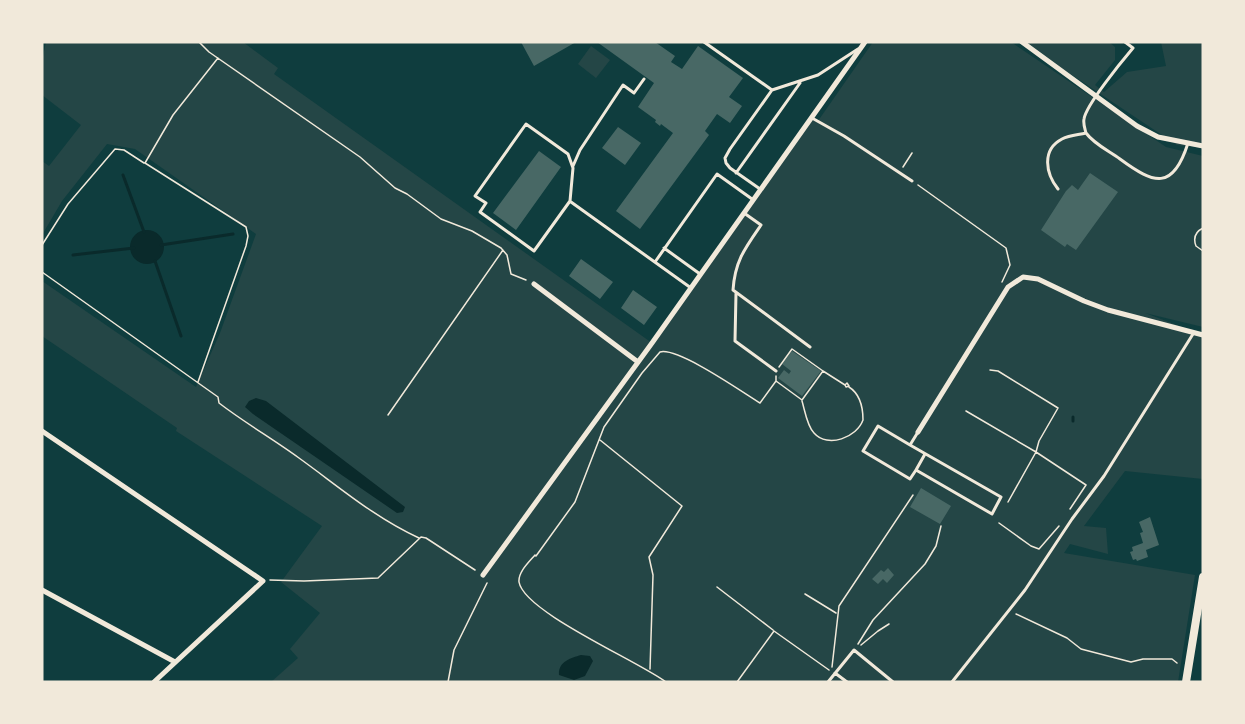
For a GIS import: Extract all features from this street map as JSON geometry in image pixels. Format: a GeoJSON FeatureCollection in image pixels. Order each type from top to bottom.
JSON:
{"type":"FeatureCollection","features":[{"type":"Feature","properties":{"kind":"main road"},"geometry":{"type":"LineString","coordinates":[[1186,682],[1203,577]]}},
{"type":"Feature","properties":{"kind":"street"},"geometry":{"type":"LineString","coordinates":[[1022,42],[1148,132],[1166,139],[1203,146]]}},
{"type":"Feature","properties":{"kind":"street"},"geometry":{"type":"LineString","coordinates":[[484,574],[864,44]]}},
{"type":"Feature","properties":{"kind":"street"},"geometry":{"type":"LineString","coordinates":[[918,432],[1008,287],[1019,278],[1033,277],[1108,310],[1203,335]]}},
{"type":"Feature","properties":{"kind":"street"},"geometry":{"type":"LineString","coordinates":[[534,284],[638,362]]}},
{"type":"Feature","properties":{"kind":"street"},"geometry":{"type":"LineString","coordinates":[[42,431],[263,581],[154,682]]}},
{"type":"Feature","properties":{"kind":"street"},"geometry":{"type":"LineString","coordinates":[[42,590],[175,662]]}},
{"type":"Feature","properties":{"kind":"lane"},"geometry":{"type":"LineString","coordinates":[[704,42],[772,90]]}},
{"type":"Feature","properties":{"kind":"lane"},"geometry":{"type":"LineString","coordinates":[[1125,42],[1132,48],[1084,117],[1086,133],[1136,171],[1155,180],[1169,177],[1183,159],[1188,143]]}},
{"type":"Feature","properties":{"kind":"lane"},"geometry":{"type":"LineString","coordinates":[[761,189],[726,163],[726,154],[772,90],[801,82],[834,67],[864,44]]}},
{"type":"Feature","properties":{"kind":"lane"},"geometry":{"type":"LineString","coordinates":[[573,168],[568,154],[526,124],[475,196],[486,203],[480,212],[534,251],[570,201],[573,168],[580,150],[623,85],[634,93],[644,79]]}},
{"type":"Feature","properties":{"kind":"lane"},"geometry":{"type":"LineString","coordinates":[[736,172],[801,82]]}},
{"type":"Feature","properties":{"kind":"lane"},"geometry":{"type":"LineString","coordinates":[[812,118],[844,136],[912,181]]}},
{"type":"Feature","properties":{"kind":"lane"},"geometry":{"type":"LineString","coordinates":[[1058,189],[1052,182],[1048,170],[1050,150],[1062,139],[1086,133]]}},
{"type":"Feature","properties":{"kind":"lane"},"geometry":{"type":"LineString","coordinates":[[655,262],[717,174],[753,200]]}},
{"type":"Feature","properties":{"kind":"lane"},"geometry":{"type":"LineString","coordinates":[[570,201],[691,288]]}},
{"type":"Feature","properties":{"kind":"lane"},"geometry":{"type":"LineString","coordinates":[[744,213],[761,225],[736,265],[733,290],[810,347]]}},
{"type":"Feature","properties":{"kind":"lane"},"geometry":{"type":"LineString","coordinates":[[664,248],[701,274]]}},
{"type":"Feature","properties":{"kind":"lane"},"geometry":{"type":"LineString","coordinates":[[736,293],[735,341],[776,371]]}},
{"type":"Feature","properties":{"kind":"lane"},"geometry":{"type":"LineString","coordinates":[[952,682],[1009,611],[1104,476],[1194,332]]}},
{"type":"Feature","properties":{"kind":"lane"},"geometry":{"type":"LineString","coordinates":[[915,470],[992,514],[1001,498],[878,426],[863,451],[910,479],[915,470],[925,454]]}},
{"type":"Feature","properties":{"kind":"lane"},"geometry":{"type":"LineString","coordinates":[[910,445],[918,432]]}},
{"type":"Feature","properties":{"kind":"lane"},"geometry":{"type":"LineString","coordinates":[[828,682],[854,650],[893,682]]}},
{"type":"Feature","properties":{"kind":"lane"},"geometry":{"type":"LineString","coordinates":[[835,673],[847,682]]}},
{"type":"Feature","properties":{"kind":"path"},"geometry":{"type":"LineString","coordinates":[[199,42],[218,58],[360,157],[395,188],[441,219],[477,233],[503,250],[511,274],[534,284]]}},
{"type":"Feature","properties":{"kind":"path"},"geometry":{"type":"LineString","coordinates":[[145,164],[173,115],[218,58]]}},
{"type":"Feature","properties":{"kind":"path"},"geometry":{"type":"LineString","coordinates":[[42,245],[68,204],[115,149],[124,150],[246,227],[248,236],[246,246],[198,382]]}},
{"type":"Feature","properties":{"kind":"path"},"geometry":{"type":"LineString","coordinates":[[912,153],[903,167],[915,175],[912,181],[1006,248],[1010,265],[1002,280],[1002,286]]}},
{"type":"Feature","properties":{"kind":"path"},"geometry":{"type":"LineString","coordinates":[[1203,228],[1194,238],[1196,246],[1203,251]]}},
{"type":"Feature","properties":{"kind":"path"},"geometry":{"type":"LineString","coordinates":[[388,415],[503,250]]}},
{"type":"Feature","properties":{"kind":"path"},"geometry":{"type":"LineString","coordinates":[[42,272],[198,382],[218,397],[219,403],[245,423],[281,445],[394,527],[418,538],[426,538],[471,569],[484,574],[487,583],[454,650],[448,682]]}},
{"type":"Feature","properties":{"kind":"path"},"geometry":{"type":"LineString","coordinates":[[666,682],[650,670],[567,626],[525,595],[519,582],[520,575],[575,502],[604,428],[655,356],[663,351],[668,350],[698,365],[760,403],[776,381],[776,371],[792,349],[845,385],[849,384],[849,387],[856,391],[863,420],[856,431],[836,440],[823,439],[814,433],[802,400],[776,381]]}},
{"type":"Feature","properties":{"kind":"path"},"geometry":{"type":"LineString","coordinates":[[990,370],[998,371],[1058,408]]}},
{"type":"Feature","properties":{"kind":"path"},"geometry":{"type":"LineString","coordinates":[[802,400],[823,371]]}},
{"type":"Feature","properties":{"kind":"path"},"geometry":{"type":"LineString","coordinates":[[1008,502],[1061,403]]}},
{"type":"Feature","properties":{"kind":"path"},"geometry":{"type":"LineString","coordinates":[[966,411],[1036,452],[1086,485],[1068,512]]}},
{"type":"Feature","properties":{"kind":"path"},"geometry":{"type":"LineString","coordinates":[[600,440],[682,506],[649,557],[653,584],[650,670]]}},
{"type":"Feature","properties":{"kind":"path"},"geometry":{"type":"LineString","coordinates":[[835,673],[831,666],[837,614],[843,599],[913,495]]}},
{"type":"Feature","properties":{"kind":"path"},"geometry":{"type":"LineString","coordinates":[[999,524],[1039,549],[1062,520]]}},
{"type":"Feature","properties":{"kind":"path"},"geometry":{"type":"LineString","coordinates":[[854,650],[873,620],[925,564],[936,546],[941,526]]}},
{"type":"Feature","properties":{"kind":"path"},"geometry":{"type":"LineString","coordinates":[[263,581],[378,578],[418,538]]}},
{"type":"Feature","properties":{"kind":"path"},"geometry":{"type":"LineString","coordinates":[[717,587],[774,631],[835,673]]}},
{"type":"Feature","properties":{"kind":"path"},"geometry":{"type":"LineString","coordinates":[[805,594],[837,614]]}},
{"type":"Feature","properties":{"kind":"path"},"geometry":{"type":"LineString","coordinates":[[1009,611],[1067,638],[1081,649],[1131,662],[1143,659],[1172,659],[1178,663]]}},
{"type":"Feature","properties":{"kind":"path"},"geometry":{"type":"LineString","coordinates":[[854,650],[890,624]]}},
{"type":"Feature","properties":{"kind":"path"},"geometry":{"type":"LineString","coordinates":[[736,682],[774,631]]}},
{"type":"Feature","properties":{"kind":"shaded area"},"geometry":{"type":"Polygon","coordinates":[[[46,42],[243,42],[278,68],[274,74],[652,343],[811,118],[818,121],[873,42],[1011,42],[1166,147],[1203,156],[1203,327],[1145,313],[1203,335],[1203,479],[1125,471],[1084,526],[1106,528],[1108,554],[1070,544],[1064,553],[1195,575],[1178,682],[271,682],[298,658],[290,649],[320,613],[281,582],[322,526],[176,431],[177,428],[42,336],[42,281],[196,387],[220,333],[256,234],[135,149],[107,144],[62,201],[42,235],[42,161],[49,166],[81,125],[42,95],[42,61],[46,42]]]}},
{"type":"Feature","properties":{"kind":"shaded area"},"geometry":{"type":"Polygon","coordinates":[[[1027,42],[1109,42],[1115,47],[1115,60],[1095,85],[1104,92],[1127,72],[1166,66],[1161,42],[1203,42],[1203,148],[1177,145],[1063,69],[1027,42]]]}},
{"type":"Feature","properties":{"kind":"shaded area"},"geometry":{"type":"Polygon","coordinates":[[[591,46],[610,60],[596,78],[578,64],[591,46]]]}},
{"type":"Feature","properties":{"kind":"shaded area"},"geometry":{"type":"Polygon","coordinates":[[[147,230],[159,235],[164,247],[159,259],[147,264],[135,259],[130,247],[135,235],[147,230]]]}},
{"type":"Feature","properties":{"kind":"shaded area"},"geometry":{"type":"Polygon","coordinates":[[[256,398],[266,401],[405,507],[403,512],[397,513],[253,414],[245,407],[249,401],[256,398]]]}},
{"type":"Feature","properties":{"kind":"shaded area"},"geometry":{"type":"Polygon","coordinates":[[[581,655],[590,656],[593,661],[585,676],[574,680],[559,675],[563,664],[581,655]]]}},
{"type":"Feature","properties":{"kind":"building"},"geometry":{"type":"Polygon","coordinates":[[[521,42],[576,42],[534,66],[521,42]]]}},
{"type":"Feature","properties":{"kind":"building"},"geometry":{"type":"Polygon","coordinates":[[[597,42],[655,42],[675,56],[671,62],[682,69],[698,46],[743,78],[729,97],[742,106],[730,123],[717,114],[705,131],[709,135],[640,229],[616,211],[673,133],[661,124],[660,126],[655,122],[656,120],[638,107],[654,83],[597,42]]]}},
{"type":"Feature","properties":{"kind":"building"},"geometry":{"type":"Polygon","coordinates":[[[618,127],[641,143],[625,165],[602,148],[618,127]]]}},
{"type":"Feature","properties":{"kind":"building"},"geometry":{"type":"Polygon","coordinates":[[[539,151],[561,167],[516,230],[493,213],[539,151]]]}},
{"type":"Feature","properties":{"kind":"building"},"geometry":{"type":"Polygon","coordinates":[[[1090,173],[1118,192],[1076,250],[1067,244],[1065,247],[1041,230],[1066,191],[1072,185],[1078,190],[1090,173]]]}},
{"type":"Feature","properties":{"kind":"building"},"geometry":{"type":"Polygon","coordinates":[[[581,259],[613,282],[600,299],[569,276],[581,259]]]}},
{"type":"Feature","properties":{"kind":"building"},"geometry":{"type":"Polygon","coordinates":[[[633,290],[657,307],[644,325],[621,308],[633,290]]]}},
{"type":"Feature","properties":{"kind":"building"},"geometry":{"type":"Polygon","coordinates":[[[792,351],[821,371],[802,396],[778,378],[784,370],[789,374],[791,371],[782,364],[792,351]]]}},
{"type":"Feature","properties":{"kind":"building"},"geometry":{"type":"Polygon","coordinates":[[[921,488],[951,506],[940,524],[910,507],[921,488]]]}},
{"type":"Feature","properties":{"kind":"building"},"geometry":{"type":"Polygon","coordinates":[[[1150,517],[1159,545],[1146,550],[1148,557],[1133,560],[1130,552],[1133,551],[1132,547],[1143,543],[1140,533],[1143,532],[1139,522],[1150,517]]]}},
{"type":"Feature","properties":{"kind":"building"},"geometry":{"type":"Polygon","coordinates":[[[888,568],[894,575],[887,583],[883,579],[878,584],[872,579],[881,570],[884,572],[888,568]]]}},
{"type":"Feature","properties":{"kind":"waterway"},"geometry":{"type":"LineString","coordinates":[[123,175],[144,232]]}},
{"type":"Feature","properties":{"kind":"waterway"},"geometry":{"type":"LineString","coordinates":[[161,245],[233,234]]}},
{"type":"Feature","properties":{"kind":"waterway"},"geometry":{"type":"LineString","coordinates":[[73,255],[134,248]]}},
{"type":"Feature","properties":{"kind":"waterway"},"geometry":{"type":"LineString","coordinates":[[155,261],[181,336]]}}]}
